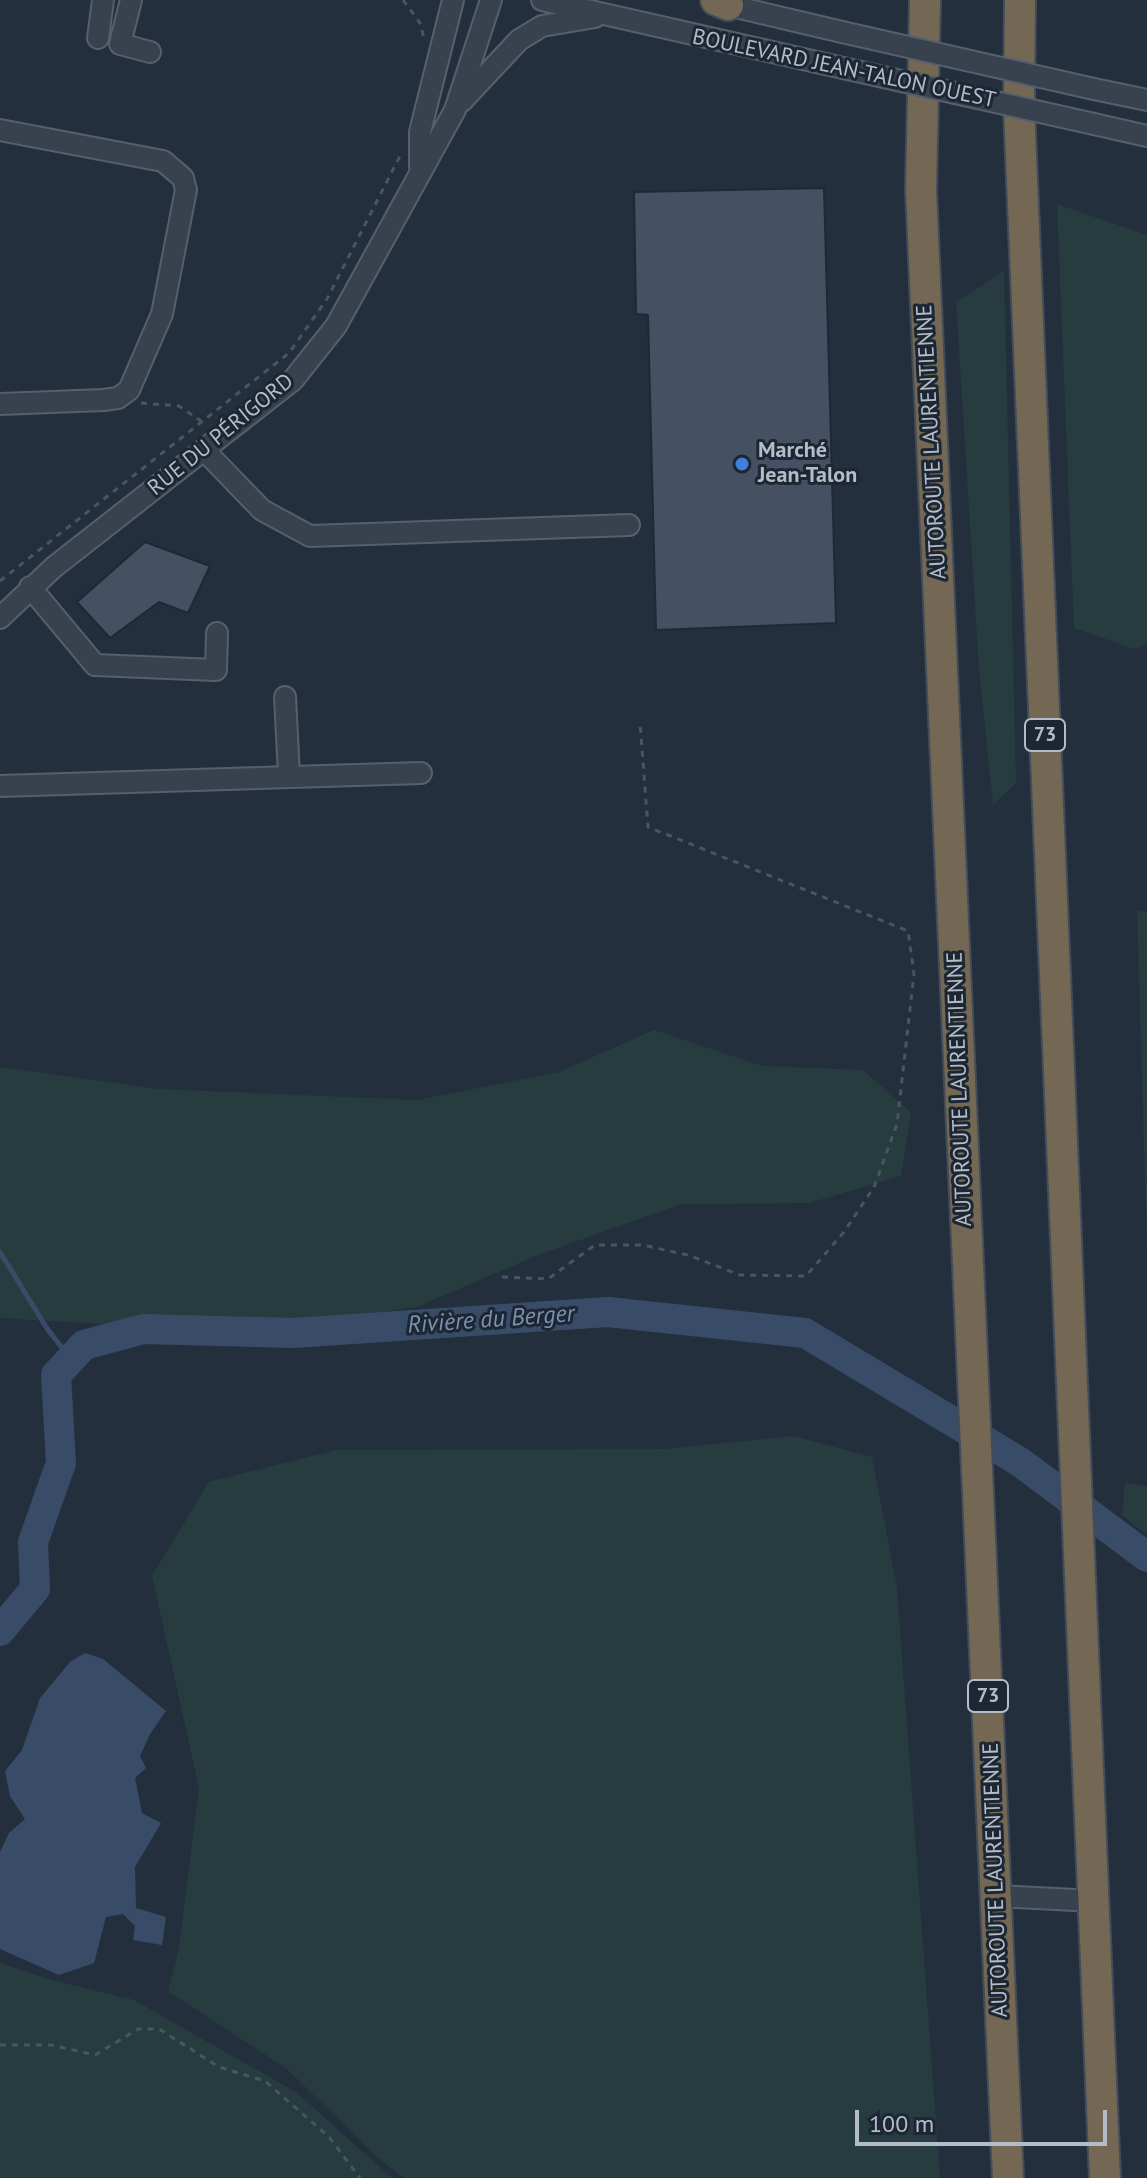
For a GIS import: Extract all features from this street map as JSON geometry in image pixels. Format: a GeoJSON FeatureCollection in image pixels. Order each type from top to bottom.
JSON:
{"type":"FeatureCollection","features":[{"type":"Feature","properties":{"kind":"highway","name":"AUTOROUTE LAURENTIENNE"},"geometry":{"type":"LineString","coordinates":[[925,0],[921,190],[1008,2178]]}},
{"type":"Feature","properties":{"kind":"highway","name":"73"},"geometry":{"type":"LineString","coordinates":[[1020,0],[1019,108],[1105,2178]]}},
{"type":"Feature","properties":{"kind":"street"},"geometry":{"type":"LineString","coordinates":[[98,38],[103,0]]}},
{"type":"Feature","properties":{"kind":"street"},"geometry":{"type":"LineString","coordinates":[[131,0],[120,44],[150,52]]}},
{"type":"Feature","properties":{"kind":"street","name":"RUE DU PÉRIGORD"},"geometry":{"type":"LineString","coordinates":[[420,171],[420,132],[453,0]]}},
{"type":"Feature","properties":{"kind":"street","name":"RUE DU PÉRIGORD"},"geometry":{"type":"LineString","coordinates":[[0,618],[30,587],[293,380],[336,326],[455,110],[491,0]]}},
{"type":"Feature","properties":{"kind":"street","name":"BOULEVARD JEAN-TALON OUEST"},"geometry":{"type":"LineString","coordinates":[[542,0],[601,16],[1147,136]]}},
{"type":"Feature","properties":{"kind":"street","name":"BOULEVARD JEAN-TALON OUEST"},"geometry":{"type":"LineString","coordinates":[[716,2],[1147,100]]}},
{"type":"Feature","properties":{"kind":"street"},"geometry":{"type":"LineString","coordinates":[[455,110],[519,40],[542,26],[601,16]]}},
{"type":"Feature","properties":{"kind":"street"},"geometry":{"type":"LineString","coordinates":[[0,130],[163,161],[183,178],[186,205],[162,314],[137,379],[118,398],[0,404]]}},
{"type":"Feature","properties":{"kind":"street"},"geometry":{"type":"LineString","coordinates":[[204,450],[262,510],[310,536],[629,525]]}},
{"type":"Feature","properties":{"kind":"street"},"geometry":{"type":"LineString","coordinates":[[30,587],[95,665],[216,670],[217,633]]}},
{"type":"Feature","properties":{"kind":"street"},"geometry":{"type":"LineString","coordinates":[[285,697],[289,775]]}},
{"type":"Feature","properties":{"kind":"street"},"geometry":{"type":"LineString","coordinates":[[0,786],[421,773]]}},
{"type":"Feature","properties":{"kind":"street"},"geometry":{"type":"LineString","coordinates":[[997,1896],[1094,1901]]}},
{"type":"Feature","properties":{"kind":"path"},"geometry":{"type":"LineString","coordinates":[[403,0],[420,23],[425,45]]}},
{"type":"Feature","properties":{"kind":"path"},"geometry":{"type":"LineString","coordinates":[[0,581],[270,371],[308,329],[379,201],[405,142]]}},
{"type":"Feature","properties":{"kind":"path"},"geometry":{"type":"LineString","coordinates":[[118,398],[179,406],[204,423]]}},
{"type":"Feature","properties":{"kind":"path"},"geometry":{"type":"LineString","coordinates":[[502,1277],[548,1279],[595,1245],[642,1245],[688,1255],[740,1275],[806,1276],[844,1232],[874,1187],[897,1124],[914,974],[908,931],[648,827],[640,723]]}},
{"type":"Feature","properties":{"kind":"path"},"geometry":{"type":"LineString","coordinates":[[0,2045],[51,2045],[95,2055],[138,2029],[159,2029],[219,2067],[265,2081],[329,2137],[360,2178]]}},
{"type":"Feature","properties":{"kind":"green space"},"geometry":{"type":"Polygon","coordinates":[[[1057,204],[1147,235],[1147,644],[1134,649],[1074,628],[1057,204]]]}},
{"type":"Feature","properties":{"kind":"green space"},"geometry":{"type":"Polygon","coordinates":[[[1004,271],[1016,783],[993,805],[979,669],[956,302],[1004,271]]]}},
{"type":"Feature","properties":{"kind":"green space"},"geometry":{"type":"Polygon","coordinates":[[[1137,911],[1147,911],[1147,1250],[1137,911]]]}},
{"type":"Feature","properties":{"kind":"green space"},"geometry":{"type":"Polygon","coordinates":[[[654,1030],[762,1066],[863,1070],[911,1112],[901,1176],[809,1203],[681,1204],[538,1255],[417,1307],[235,1332],[0,1318],[0,1067],[158,1089],[417,1100],[559,1072],[654,1030]]]}},
{"type":"Feature","properties":{"kind":"green space"},"geometry":{"type":"Polygon","coordinates":[[[794,1436],[872,1457],[897,1588],[940,2178],[404,2178],[377,2157],[287,2069],[168,1991],[179,1949],[199,1788],[152,1576],[209,1482],[337,1450],[664,1449],[794,1436]]]}},
{"type":"Feature","properties":{"kind":"green space"},"geometry":{"type":"Polygon","coordinates":[[[1125,1483],[1147,1486],[1147,1535],[1122,1515],[1125,1483]]]}},
{"type":"Feature","properties":{"kind":"green space"},"geometry":{"type":"Polygon","coordinates":[[[0,1963],[48,1979],[134,2000],[296,2092],[392,2178],[0,2178],[0,1963]]]}},
{"type":"Feature","properties":{"kind":"water"},"geometry":{"type":"Polygon","coordinates":[[[85,1653],[103,1659],[166,1711],[140,1756],[146,1768],[135,1778],[142,1813],[161,1823],[135,1867],[136,1908],[166,1917],[162,1945],[133,1940],[135,1926],[123,1914],[106,1917],[94,1963],[59,1975],[0,1949],[0,1852],[9,1833],[25,1819],[10,1796],[5,1771],[22,1750],[40,1698],[70,1662],[85,1653]]]}},
{"type":"Feature","properties":{"kind":"building","name":"Marché Jean-Talon"},"geometry":{"type":"Polygon","coordinates":[[[824,188],[836,623],[656,630],[648,315],[636,314],[634,192],[824,188]]]}},
{"type":"Feature","properties":{"kind":"building"},"geometry":{"type":"Polygon","coordinates":[[[145,542],[210,566],[188,613],[159,602],[110,638],[77,602],[145,542]]]}},
{"type":"Feature","properties":{"kind":"waterway"},"geometry":{"type":"LineString","coordinates":[[0,1252],[48,1330],[71,1359]]}},
{"type":"Feature","properties":{"kind":"waterway","name":"Rivière du Berger"},"geometry":{"type":"LineString","coordinates":[[0,1631],[35,1589],[33,1542],[61,1463],[56,1375],[84,1345],[143,1329],[293,1333],[608,1312],[805,1333],[1020,1462],[1147,1557]]}},
{"type":"Feature","properties":{"kind":"place","name":"Marché Jean-Talon"},"geometry":{"type":"Point","coordinates":[742,464]}}]}
